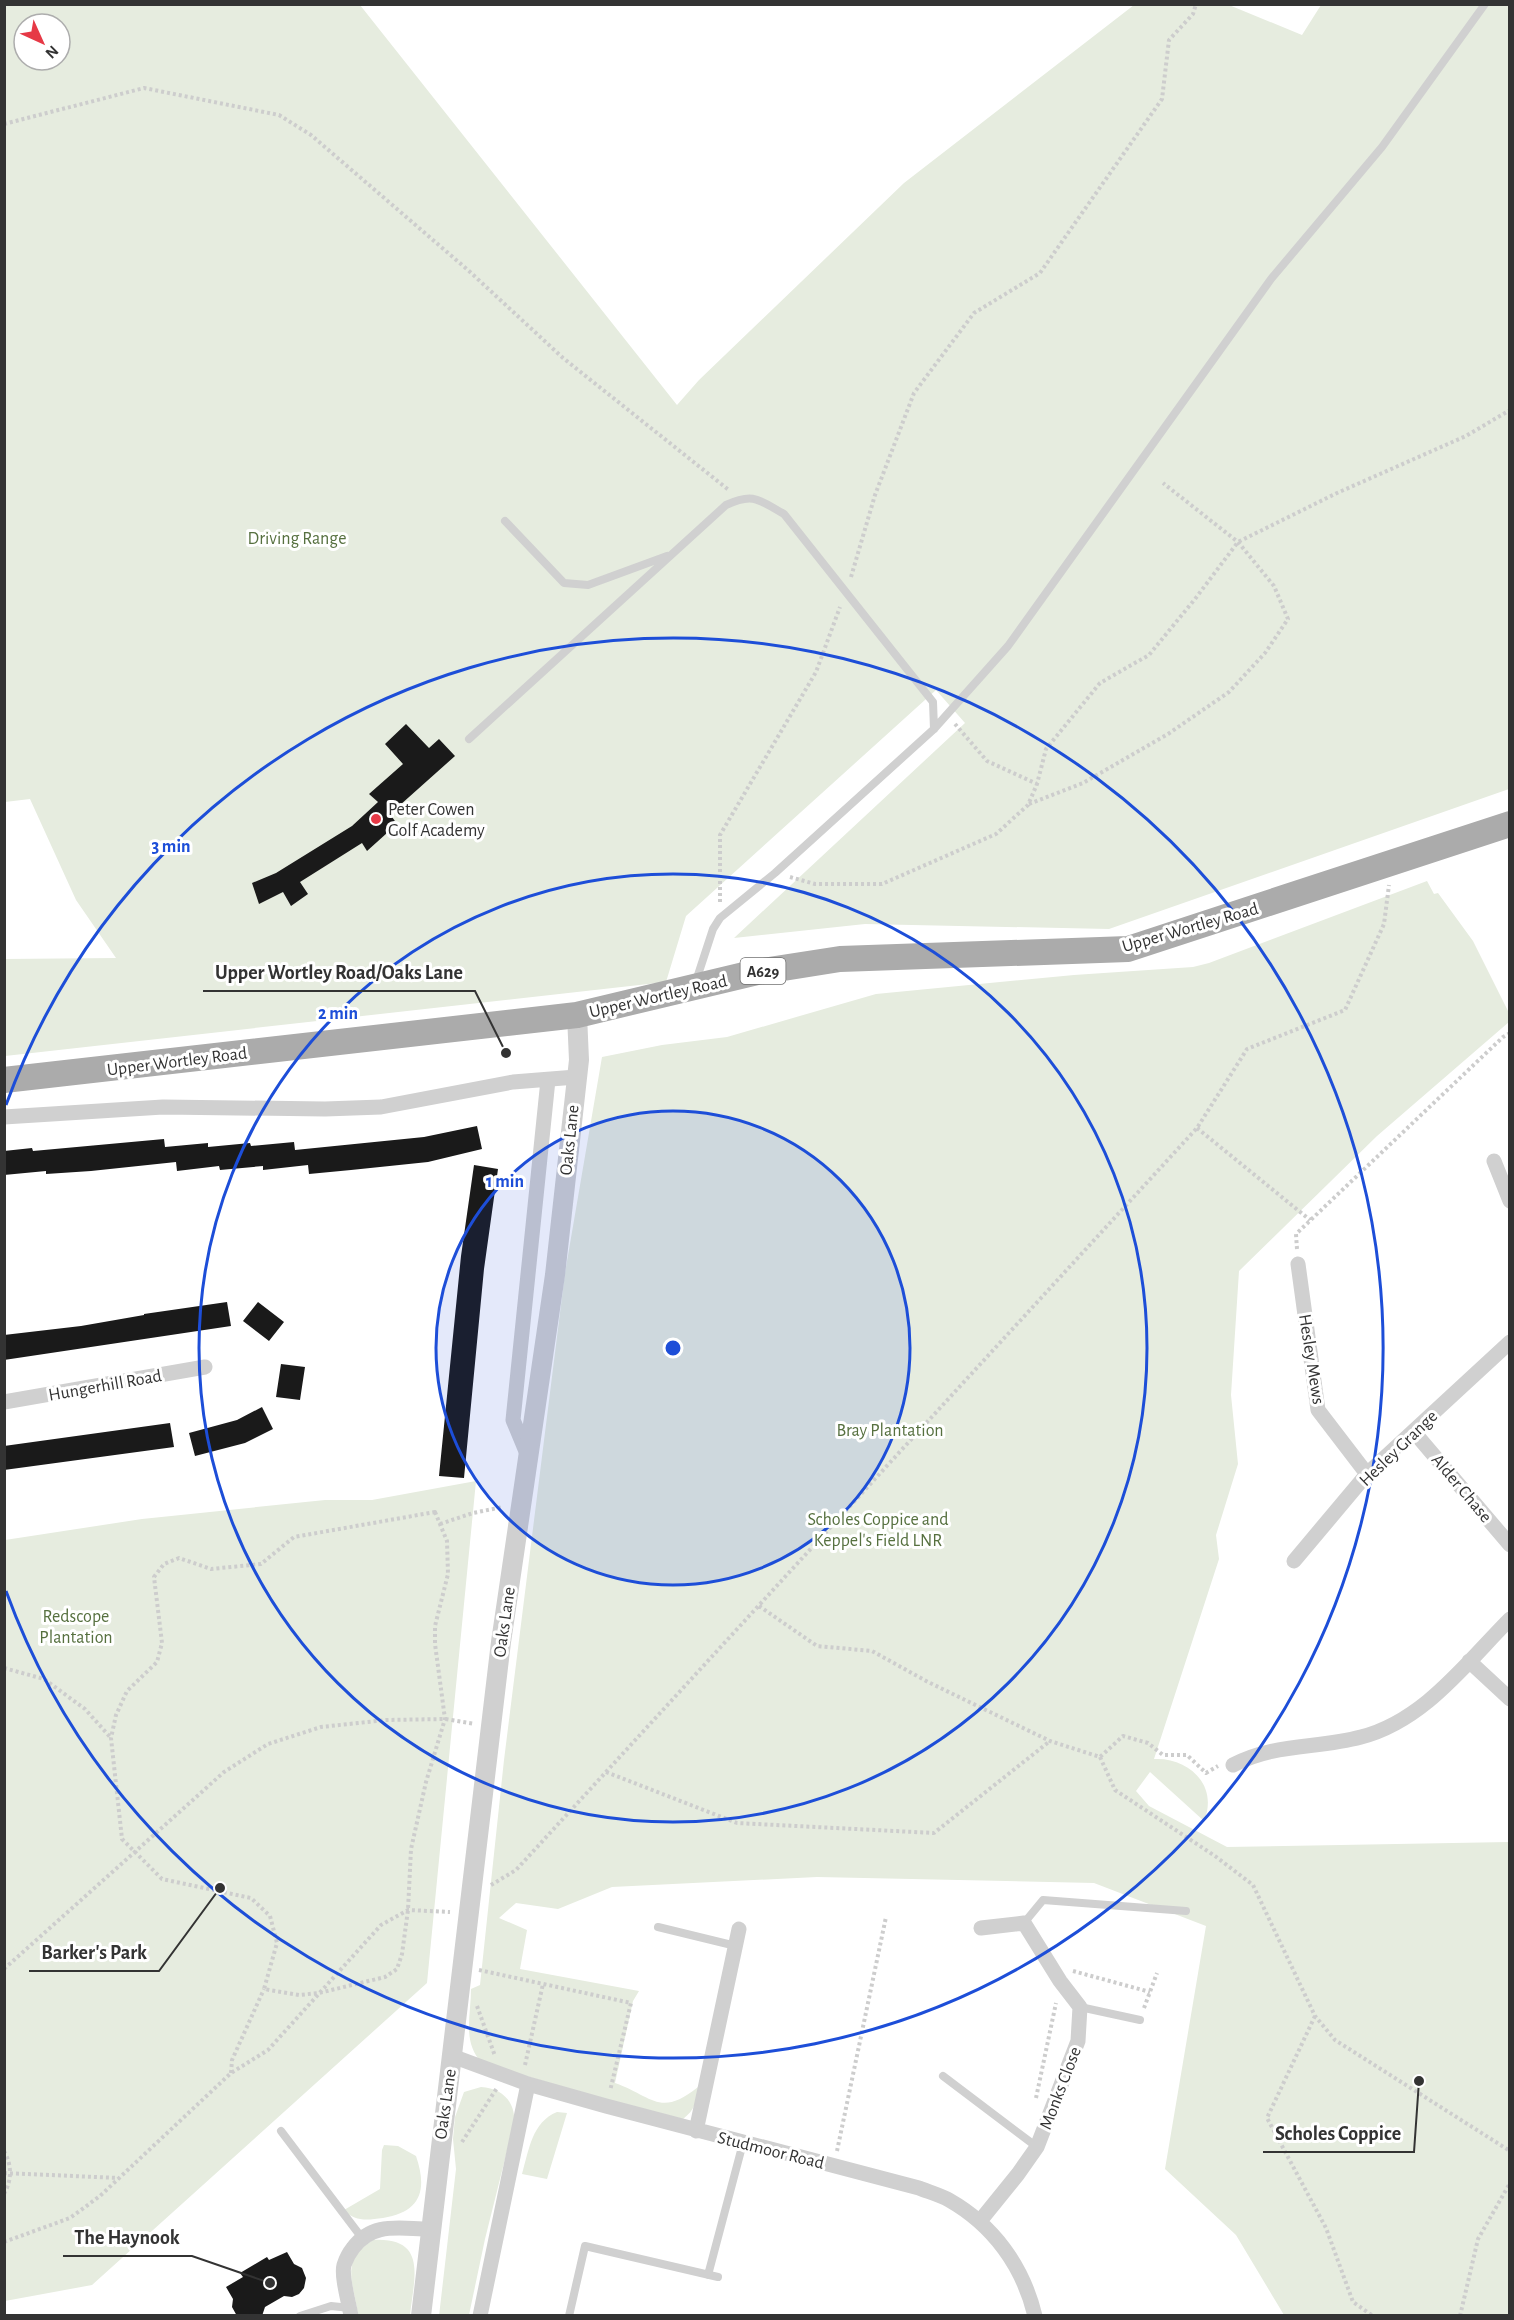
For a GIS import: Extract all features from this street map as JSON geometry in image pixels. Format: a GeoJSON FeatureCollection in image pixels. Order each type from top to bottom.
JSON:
{"type":"FeatureCollection","features":[{"type":"Feature","properties":{"kind":"main road","name":"Upper Wortley Road"},"geometry":{"type":"LineString","coordinates":[[4,1080],[577,1015],[757,972],[840,958],[1128,949],[1509,824]]}},
{"type":"Feature","properties":{"kind":"street","name":"Oaks Lane"},"geometry":{"type":"LineString","coordinates":[[421,2316],[490,1726],[555,1275],[579,1060],[577,1015]]}},
{"type":"Feature","properties":{"kind":"street"},"geometry":{"type":"LineString","coordinates":[[4,1117],[163,1107],[325,1109],[381,1107],[513,1082],[576,1077]]}},
{"type":"Feature","properties":{"kind":"street"},"geometry":{"type":"LineString","coordinates":[[529,1459],[513,1420],[548,1080]]}},
{"type":"Feature","properties":{"kind":"street"},"geometry":{"type":"LineString","coordinates":[[1494,1161],[1509,1202]]}},
{"type":"Feature","properties":{"kind":"street","name":"Hesley Mews"},"geometry":{"type":"LineString","coordinates":[[1298,1264],[1318,1410],[1367,1474]]}},
{"type":"Feature","properties":{"kind":"street","name":"Hesley Grange"},"geometry":{"type":"LineString","coordinates":[[1294,1561],[1367,1474],[1509,1342]]}},
{"type":"Feature","properties":{"kind":"street","name":"Hungerhill Road"},"geometry":{"type":"LineString","coordinates":[[4,1402],[205,1367]]}},
{"type":"Feature","properties":{"kind":"street","name":"Alder Chase"},"geometry":{"type":"LineString","coordinates":[[1414,1432],[1509,1545]]}},
{"type":"Feature","properties":{"kind":"street"},"geometry":{"type":"LineString","coordinates":[[1233,1765],[1270,1750],[1299,1748],[1363,1737],[1402,1721],[1435,1697],[1509,1619]]}},
{"type":"Feature","properties":{"kind":"street"},"geometry":{"type":"LineString","coordinates":[[1469,1661],[1509,1699]]}},
{"type":"Feature","properties":{"kind":"street"},"geometry":{"type":"LineString","coordinates":[[981,1928],[1024,1923],[1060,1981],[1080,2007]]}},
{"type":"Feature","properties":{"kind":"street"},"geometry":{"type":"LineString","coordinates":[[696,2131],[739,1929]]}},
{"type":"Feature","properties":{"kind":"street","name":"Monks Close"},"geometry":{"type":"LineString","coordinates":[[980,2221],[1037,2147],[1078,2041],[1080,2007]]}},
{"type":"Feature","properties":{"kind":"street","name":"Studmoor Road"},"geometry":{"type":"LineString","coordinates":[[452,2056],[525,2082],[606,2106],[919,2188],[948,2199],[980,2221],[1001,2243],[1023,2282],[1035,2316]]}},
{"type":"Feature","properties":{"kind":"street"},"geometry":{"type":"LineString","coordinates":[[480,2316],[525,2082]]}},
{"type":"Feature","properties":{"kind":"street"},"geometry":{"type":"LineString","coordinates":[[350,2312],[344,2266],[348,2254],[362,2238],[369,2232],[380,2228],[430,2229]]}},
{"type":"Feature","properties":{"kind":"lane"},"geometry":{"type":"LineString","coordinates":[[693,988],[713,929],[720,918],[775,873],[934,729],[1008,645],[1270,279],[1382,147],[1485,4]]}},
{"type":"Feature","properties":{"kind":"lane"},"geometry":{"type":"LineString","coordinates":[[469,740],[726,505],[740,499],[755,497],[784,514],[933,702],[934,729]]}},
{"type":"Feature","properties":{"kind":"lane"},"geometry":{"type":"LineString","coordinates":[[505,521],[564,583],[588,585],[672,555]]}},
{"type":"Feature","properties":{"kind":"lane"},"geometry":{"type":"LineString","coordinates":[[1024,1923],[1043,1900],[1186,1911]]}},
{"type":"Feature","properties":{"kind":"lane"},"geometry":{"type":"LineString","coordinates":[[658,1927],[736,1946]]}},
{"type":"Feature","properties":{"kind":"lane"},"geometry":{"type":"LineString","coordinates":[[1080,2007],[1140,2020]]}},
{"type":"Feature","properties":{"kind":"lane"},"geometry":{"type":"LineString","coordinates":[[943,2076],[1037,2147]]}},
{"type":"Feature","properties":{"kind":"lane"},"geometry":{"type":"LineString","coordinates":[[281,2131],[362,2238]]}},
{"type":"Feature","properties":{"kind":"lane"},"geometry":{"type":"LineString","coordinates":[[708,2275],[743,2143]]}},
{"type":"Feature","properties":{"kind":"lane"},"geometry":{"type":"LineString","coordinates":[[569,2316],[585,2246],[718,2277]]}},
{"type":"Feature","properties":{"kind":"lane"},"geometry":{"type":"LineString","coordinates":[[300,2316],[331,2306],[350,2312]]}},
{"type":"Feature","properties":{"kind":"path"},"geometry":{"type":"LineString","coordinates":[[720,918],[720,835],[816,672],[846,593],[875,495],[914,393],[974,313],[1040,273],[1162,99],[1169,40],[1193,14],[1196,4]]}},
{"type":"Feature","properties":{"kind":"path"},"geometry":{"type":"LineString","coordinates":[[4,124],[144,88],[279,115],[310,135],[469,270],[563,358],[740,499]]}},
{"type":"Feature","properties":{"kind":"path"},"geometry":{"type":"LineString","coordinates":[[1028,805],[1037,784],[1046,749],[1100,683],[1149,655],[1238,542],[1337,493],[1466,436],[1509,410]]}},
{"type":"Feature","properties":{"kind":"path"},"geometry":{"type":"LineString","coordinates":[[775,873],[815,884],[882,884],[996,834],[1028,805],[1083,783],[1168,734],[1229,692],[1265,653],[1288,619],[1274,586],[1238,542],[1163,483]]}},
{"type":"Feature","properties":{"kind":"path"},"geometry":{"type":"LineString","coordinates":[[947,714],[987,761],[1037,784]]}},
{"type":"Feature","properties":{"kind":"path"},"geometry":{"type":"LineString","coordinates":[[4,2242],[70,2218],[100,2196],[231,2073],[268,2050],[381,1924],[408,1910],[469,1906],[516,1870],[1197,1128],[1247,1049],[1345,1010],[1384,924],[1391,863]]}},
{"type":"Feature","properties":{"kind":"path"},"geometry":{"type":"LineString","coordinates":[[1298,1264],[1296,1234],[1503,1037],[1509,1034]]}},
{"type":"Feature","properties":{"kind":"path"},"geometry":{"type":"LineString","coordinates":[[1197,1128],[1310,1220]]}},
{"type":"Feature","properties":{"kind":"path"},"geometry":{"type":"LineString","coordinates":[[440,1524],[473,1513],[522,1503]]}},
{"type":"Feature","properties":{"kind":"path"},"geometry":{"type":"LineString","coordinates":[[231,2073],[232,2060],[264,1989],[277,1943],[270,1916],[251,1898],[162,1878],[122,1839],[111,1738],[116,1715],[127,1690],[157,1662],[162,1643],[154,1577],[164,1564],[179,1558],[211,1569],[261,1564],[294,1537],[435,1512],[447,1541],[448,1574],[435,1626],[435,1644],[445,1719],[426,1782],[411,1848],[408,1910],[402,1954],[397,1969],[385,1977],[320,1993],[299,1995],[264,1989]]}},
{"type":"Feature","properties":{"kind":"path"},"geometry":{"type":"LineString","coordinates":[[759,1606],[817,1646],[872,1651],[928,1682],[1050,1741],[1100,1757],[1115,1790],[1215,1856],[1253,1885],[1315,2016],[1335,2040],[1509,2151]]}},
{"type":"Feature","properties":{"kind":"path"},"geometry":{"type":"LineString","coordinates":[[4,1668],[44,1680],[85,1709],[111,1738]]}},
{"type":"Feature","properties":{"kind":"path"},"geometry":{"type":"LineString","coordinates":[[4,1969],[224,1772],[268,1744],[321,1727],[387,1720],[445,1719],[490,1726]]}},
{"type":"Feature","properties":{"kind":"path"},"geometry":{"type":"LineString","coordinates":[[1100,1757],[1123,1736],[1148,1743],[1163,1755],[1187,1755],[1206,1773],[1223,1764],[1233,1765]]}},
{"type":"Feature","properties":{"kind":"path"},"geometry":{"type":"LineString","coordinates":[[606,1772],[737,1823],[934,1833],[1050,1741]]}},
{"type":"Feature","properties":{"kind":"path"},"geometry":{"type":"LineString","coordinates":[[834,2167],[886,1917]]}},
{"type":"Feature","properties":{"kind":"path"},"geometry":{"type":"LineString","coordinates":[[1049,1964],[1150,1992]]}},
{"type":"Feature","properties":{"kind":"path"},"geometry":{"type":"LineString","coordinates":[[462,1966],[631,2003],[606,2106]]}},
{"type":"Feature","properties":{"kind":"path"},"geometry":{"type":"LineString","coordinates":[[1140,2020],[1157,1973]]}},
{"type":"Feature","properties":{"kind":"path"},"geometry":{"type":"LineString","coordinates":[[1034,2106],[1060,1981]]}},
{"type":"Feature","properties":{"kind":"path"},"geometry":{"type":"LineString","coordinates":[[525,2082],[543,1984]]}},
{"type":"Feature","properties":{"kind":"path"},"geometry":{"type":"LineString","coordinates":[[439,2154],[457,2150],[496,2091],[502,2074],[475,2000]]}},
{"type":"Feature","properties":{"kind":"path"},"geometry":{"type":"LineString","coordinates":[[1315,2016],[1267,2118],[1326,2228],[1353,2302],[1373,2316]]}},
{"type":"Feature","properties":{"kind":"path"},"geometry":{"type":"LineString","coordinates":[[4,2151],[9,2160],[10,2174],[9,2186],[4,2194]]}},
{"type":"Feature","properties":{"kind":"path"},"geometry":{"type":"LineString","coordinates":[[4,2173],[119,2178]]}},
{"type":"Feature","properties":{"kind":"path"},"geometry":{"type":"LineString","coordinates":[[1460,2316],[1478,2239],[1509,2183]]}},
{"type":"Feature","properties":{"kind":"green space","name":"Driving Range"},"geometry":{"type":"Polygon","coordinates":[[[5,5],[360,5],[677,405],[699,380],[904,183],[1134,5],[1229,5],[1302,35],[1321,5],[1509,5],[1509,789],[1109,929],[865,924],[734,938],[965,723],[936,690],[686,916],[666,982],[5,1056],[4,959],[116,958],[76,900],[30,799],[5,802],[5,5]]]}},
{"type":"Feature","properties":{"kind":"green space","name":"Scholes Coppice and Keppel's Field LNR"},"geometry":{"type":"Polygon","coordinates":[[[1427,881],[1434,894],[1438,893],[1473,941],[1509,1013],[1509,1022],[1377,1136],[1239,1271],[1231,1395],[1238,1464],[1216,1535],[1219,1559],[1154,1759],[1178,1763],[1189,1768],[1197,1776],[1204,1785],[1207,1796],[1208,1808],[1204,1821],[1150,1772],[1136,1791],[1149,1806],[1227,1847],[1509,1842],[1509,2315],[1284,2315],[1236,2235],[1165,2169],[1206,1926],[1094,1883],[817,1877],[612,1887],[558,1909],[516,1903],[499,1918],[527,1930],[520,1969],[639,1991],[633,2001],[615,2083],[656,2102],[674,2101],[698,2087],[697,2097],[693,2109],[683,2119],[608,2100],[482,2063],[476,2055],[470,2037],[471,1989],[480,1985],[504,1760],[565,1273],[602,1057],[662,1045],[727,1037],[876,994],[1074,975],[1193,967],[1427,881]]]}},
{"type":"Feature","properties":{"kind":"green space","name":"Redscope Plantation"},"geometry":{"type":"Polygon","coordinates":[[[476,1481],[427,1983],[92,2285],[5,2301],[5,1540],[142,1519],[325,1500],[372,1500],[476,1481]]]}},
{"type":"Feature","properties":{"kind":"green space"},"geometry":{"type":"Polygon","coordinates":[[[481,2087],[495,2090],[506,2098],[513,2109],[514,2123],[469,2315],[439,2316],[456,2169],[453,2139],[455,2117],[464,2092],[481,2087]]]}},
{"type":"Feature","properties":{"kind":"green space"},"geometry":{"type":"Polygon","coordinates":[[[557,2112],[567,2113],[547,2179],[522,2174],[537,2130],[542,2123],[557,2112]]]}},
{"type":"Feature","properties":{"kind":"green space"},"geometry":{"type":"Polygon","coordinates":[[[384,2145],[398,2146],[416,2156],[421,2180],[418,2198],[413,2205],[396,2215],[367,2220],[352,2217],[344,2210],[380,2189],[384,2145]]]}},
{"type":"Feature","properties":{"kind":"green space"},"geometry":{"type":"Polygon","coordinates":[[[373,2240],[391,2241],[403,2245],[410,2253],[414,2262],[415,2274],[410,2315],[358,2315],[352,2283],[352,2265],[362,2248],[373,2240]]]}},
{"type":"Feature","properties":{"kind":"building","name":"Peter Cowen Golf Academy"},"geometry":{"type":"Polygon","coordinates":[[[406,724],[429,748],[439,739],[455,756],[390,814],[397,824],[367,851],[362,843],[300,882],[308,894],[291,906],[283,892],[259,904],[252,883],[276,873],[352,826],[378,802],[369,794],[403,764],[385,744],[406,724]]]}},
{"type":"Feature","properties":{"kind":"building"},"geometry":{"type":"Polygon","coordinates":[[[477,1126],[482,1149],[428,1162],[351,1170],[309,1174],[308,1165],[263,1170],[263,1166],[220,1170],[219,1166],[177,1171],[176,1162],[91,1171],[46,1174],[46,1171],[4,1175],[4,1151],[32,1148],[33,1151],[164,1139],[165,1147],[208,1143],[208,1147],[250,1143],[251,1146],[294,1142],[295,1150],[424,1137],[477,1126]]]}},
{"type":"Feature","properties":{"kind":"building"},"geometry":{"type":"Polygon","coordinates":[[[474,1165],[498,1169],[484,1269],[464,1478],[439,1476],[461,1256],[474,1165]]]}},
{"type":"Feature","properties":{"kind":"building"},"geometry":{"type":"Polygon","coordinates":[[[227,1302],[231,1326],[4,1360],[4,1335],[81,1326],[227,1302]]]}},
{"type":"Feature","properties":{"kind":"building"},"geometry":{"type":"Polygon","coordinates":[[[258,1302],[284,1322],[269,1341],[243,1321],[258,1302]]]}},
{"type":"Feature","properties":{"kind":"building"},"geometry":{"type":"Polygon","coordinates":[[[281,1364],[305,1367],[300,1400],[276,1397],[281,1364]]]}},
{"type":"Feature","properties":{"kind":"building"},"geometry":{"type":"Polygon","coordinates":[[[262,1407],[273,1429],[245,1443],[195,1456],[189,1433],[237,1420],[262,1407]]]}},
{"type":"Feature","properties":{"kind":"building"},"geometry":{"type":"Polygon","coordinates":[[[170,1423],[174,1447],[4,1470],[4,1446],[170,1423]]]}},
{"type":"Feature","properties":{"kind":"building"},"geometry":{"type":"Polygon","coordinates":[[[287,2252],[294,2264],[302,2268],[306,2278],[304,2288],[299,2294],[292,2297],[284,2296],[265,2307],[262,2316],[237,2316],[232,2307],[233,2299],[226,2287],[243,2277],[240,2273],[267,2257],[269,2260],[287,2252]]]}},
{"type":"Feature","properties":{"kind":"place","name":"Peter Cowen Golf Academy"},"geometry":{"type":"Point","coordinates":[376,819]}},
{"type":"Feature","properties":{"kind":"place","name":"Upper Wortley Road/Oaks Lane"},"geometry":{"type":"Point","coordinates":[506,1053]}},
{"type":"Feature","properties":{"kind":"place","name":"Barker's Park"},"geometry":{"type":"Point","coordinates":[220,1888]}},
{"type":"Feature","properties":{"kind":"place","name":"Scholes Coppice"},"geometry":{"type":"Point","coordinates":[1419,2081]}},
{"type":"Feature","properties":{"kind":"place","name":"The Haynook"},"geometry":{"type":"Point","coordinates":[270,2283]}},
{"type":"Feature","properties":{"kind":"park label","name":"Bray Plantation"},"geometry":{"type":"Point","coordinates":[890,1430]}}]}
